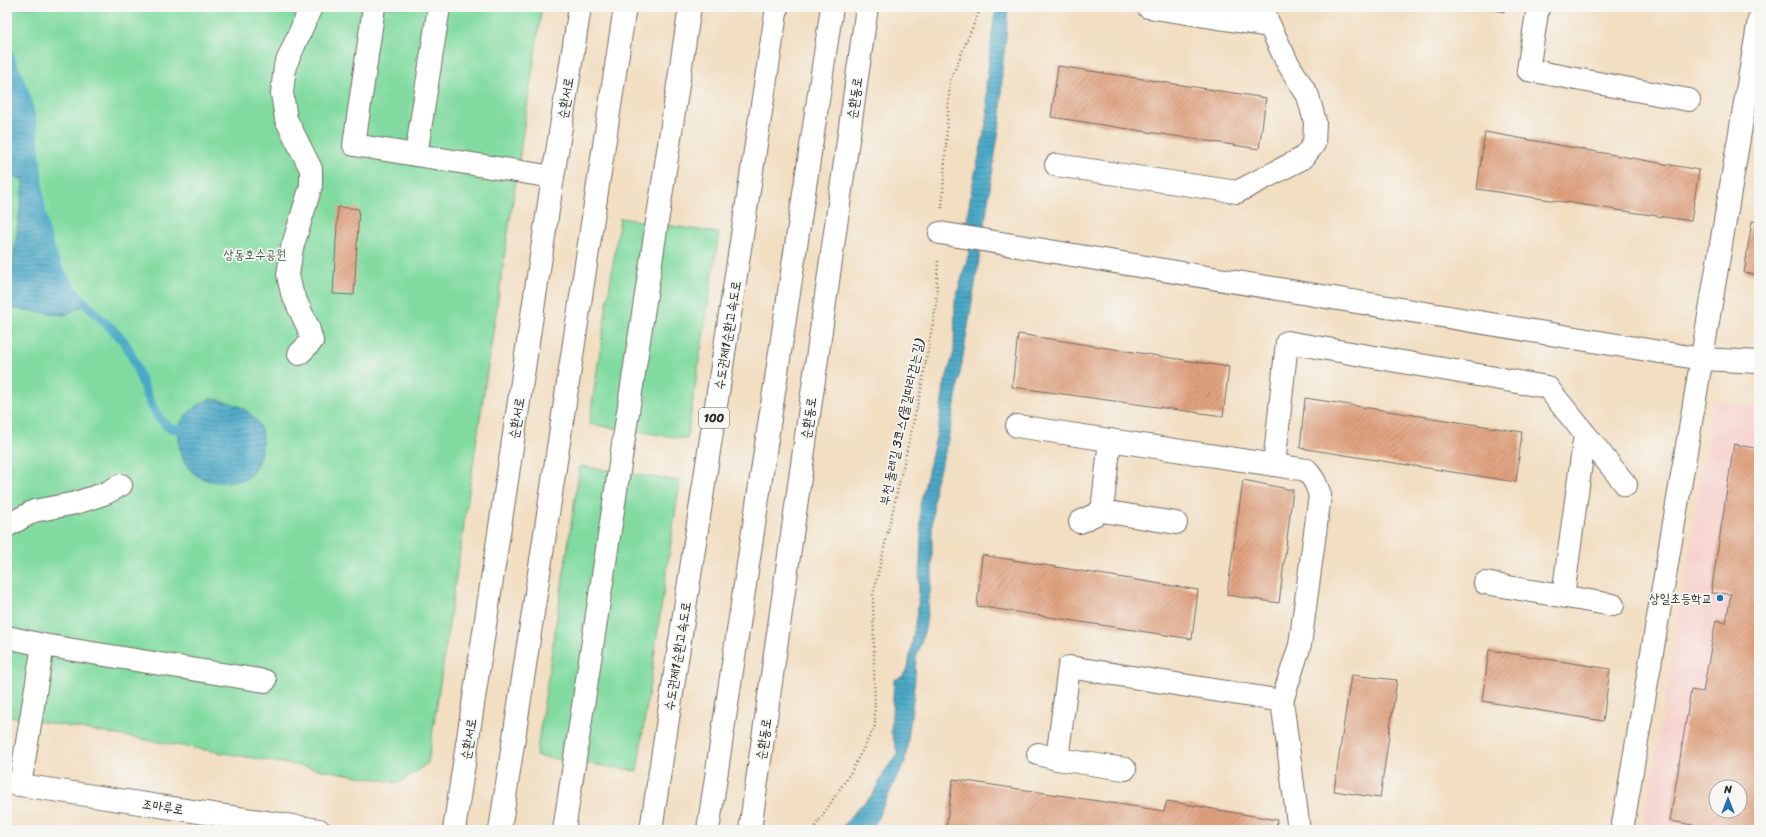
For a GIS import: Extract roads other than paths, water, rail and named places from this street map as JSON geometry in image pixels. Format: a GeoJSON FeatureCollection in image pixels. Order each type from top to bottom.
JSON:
{"type":"FeatureCollection","features":[{"type":"Feature","properties":{"kind":"main road"},"geometry":{"type":"LineString","coordinates":[[299,354],[312,341],[308,327],[292,293],[288,275],[292,248],[311,186],[311,169],[286,120],[282,93],[285,66],[311,7]]}},
{"type":"Feature","properties":{"kind":"main road"},"geometry":{"type":"LineString","coordinates":[[374,7],[354,144],[553,177]]}},
{"type":"Feature","properties":{"kind":"main road"},"geometry":{"type":"LineString","coordinates":[[416,155],[439,7]]}},
{"type":"Feature","properties":{"kind":"main road","name":"순환서로"},"geometry":{"type":"LineString","coordinates":[[454,830],[580,7]]}},
{"type":"Feature","properties":{"kind":"main road"},"geometry":{"type":"LineString","coordinates":[[500,830],[625,7]]}},
{"type":"Feature","properties":{"kind":"main road"},"geometry":{"type":"LineString","coordinates":[[564,830],[690,7]]}},
{"type":"Feature","properties":{"kind":"main road","name":"수도권제1순환고속도로"},"geometry":{"type":"LineString","coordinates":[[651,830],[777,7]]}},
{"type":"Feature","properties":{"kind":"main road"},"geometry":{"type":"LineString","coordinates":[[708,830],[832,7]]}},
{"type":"Feature","properties":{"kind":"main road","name":"순환동로"},"geometry":{"type":"LineString","coordinates":[[750,830],[867,7]]}},
{"type":"Feature","properties":{"kind":"main road"},"geometry":{"type":"LineString","coordinates":[[1056,165],[1237,192],[1303,158],[1314,144],[1315,122],[1308,96],[1287,62],[1266,17],[1148,7]]}},
{"type":"Feature","properties":{"kind":"main road"},"geometry":{"type":"LineString","coordinates":[[1538,7],[1528,70],[1689,100]]}},
{"type":"Feature","properties":{"kind":"main road"},"geometry":{"type":"LineString","coordinates":[[1622,830],[1759,20]]}},
{"type":"Feature","properties":{"kind":"main road"},"geometry":{"type":"LineString","coordinates":[[940,233],[1702,359],[1759,362]]}},
{"type":"Feature","properties":{"kind":"main road"},"geometry":{"type":"LineString","coordinates":[[1274,465],[1287,342],[1547,387],[1626,485]]}},
{"type":"Feature","properties":{"kind":"main road"},"geometry":{"type":"LineString","coordinates":[[1017,426],[1307,470],[1315,482],[1320,495],[1300,645],[1282,701],[1299,830]]}},
{"type":"Feature","properties":{"kind":"main road"},"geometry":{"type":"LineString","coordinates":[[1563,596],[1585,434]]}},
{"type":"Feature","properties":{"kind":"main road"},"geometry":{"type":"LineString","coordinates":[[1102,511],[1110,440]]}},
{"type":"Feature","properties":{"kind":"main road"},"geometry":{"type":"LineString","coordinates":[[7,526],[34,511],[76,504],[106,493],[121,485]]}},
{"type":"Feature","properties":{"kind":"main road"},"geometry":{"type":"LineString","coordinates":[[1080,522],[1102,511],[1176,523]]}},
{"type":"Feature","properties":{"kind":"main road"},"geometry":{"type":"LineString","coordinates":[[1484,583],[1613,605]]}},
{"type":"Feature","properties":{"kind":"main road"},"geometry":{"type":"LineString","coordinates":[[7,637],[43,645],[265,681]]}},
{"type":"Feature","properties":{"kind":"main road"},"geometry":{"type":"LineString","coordinates":[[14,784],[43,645]]}},
{"type":"Feature","properties":{"kind":"main road"},"geometry":{"type":"LineString","coordinates":[[1125,769],[1047,756],[1069,667],[1282,701]]}},
{"type":"Feature","properties":{"kind":"main road","name":"조마루로"},"geometry":{"type":"LineString","coordinates":[[14,784],[319,830]]}},
{"type":"Feature","properties":{"kind":"water"},"geometry":{"type":"Polygon","coordinates":[[[997,7],[1008,7],[1002,70],[1001,115],[982,242],[953,416],[946,449],[935,484],[932,526],[932,577],[925,629],[916,658],[914,693],[905,762],[872,830],[840,830],[859,807],[872,796],[886,769],[898,754],[891,732],[894,680],[902,677],[908,667],[918,606],[921,538],[920,506],[939,424],[944,385],[954,352],[955,301],[969,253],[966,228],[971,192],[988,115],[986,86],[994,18],[997,7]]]}},
{"type":"Feature","properties":{"kind":"water"},"geometry":{"type":"Polygon","coordinates":[[[7,51],[24,90],[31,114],[39,196],[46,237],[62,276],[86,304],[65,315],[7,308],[24,179],[7,176],[7,51]]]}},
{"type":"Feature","properties":{"kind":"water"},"geometry":{"type":"Polygon","coordinates":[[[209,399],[220,400],[241,407],[250,413],[261,430],[263,441],[261,453],[253,472],[243,480],[220,482],[201,478],[193,472],[182,457],[179,447],[179,436],[182,421],[192,410],[209,399]]]}},
{"type":"Feature","properties":{"kind":"waterway"},"geometry":{"type":"LineString","coordinates":[[7,51],[28,105],[36,151],[44,225],[48,244],[55,262],[72,289],[125,343],[131,354],[145,391],[157,414],[164,423],[171,428],[180,429]]}},
{"type":"Feature","properties":{"kind":"place","name":"상일초등학교"},"geometry":{"type":"Point","coordinates":[1720,598]}},
{"type":"Feature","properties":{"kind":"park label","name":"상동호수공원"},"geometry":{"type":"Point","coordinates":[255,254]}}]}
